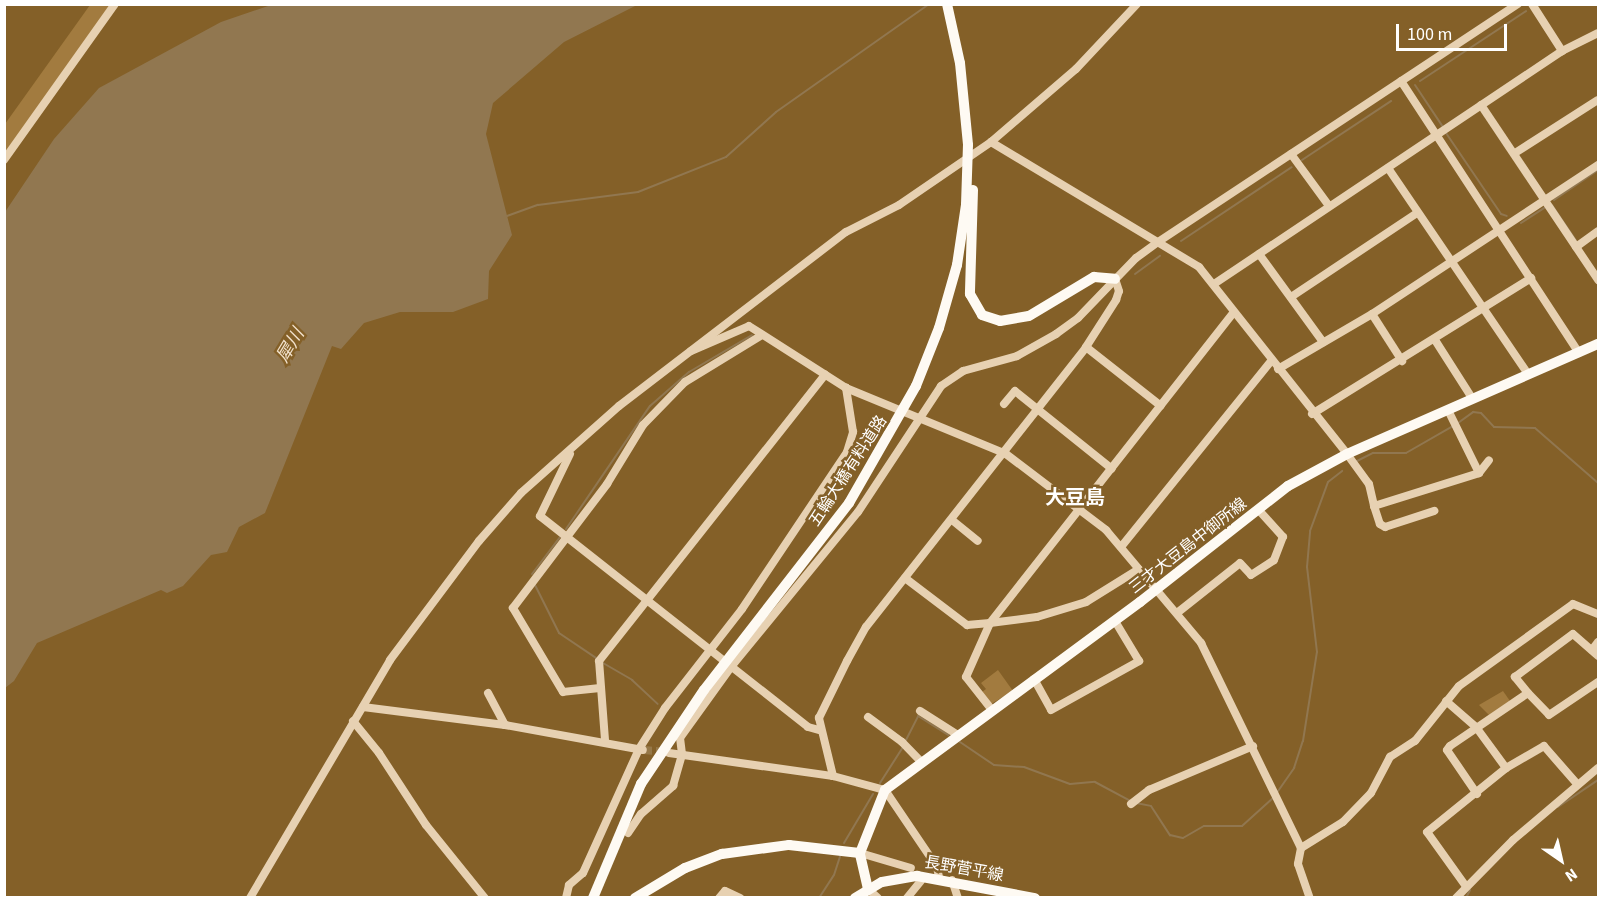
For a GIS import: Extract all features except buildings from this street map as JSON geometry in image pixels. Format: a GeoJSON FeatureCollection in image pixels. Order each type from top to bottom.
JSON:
{"type":"FeatureCollection","features":[{"type":"Feature","properties":{"kind":"main road","name":"五輪大橋有料道路"},"geometry":{"type":"LineString","coordinates":[[593,897],[641,784],[704,690],[849,502],[916,386],[939,328],[957,265],[966,205],[968,145],[960,63],[947,4]]}},
{"type":"Feature","properties":{"kind":"main road"},"geometry":{"type":"LineString","coordinates":[[968,145],[974,200],[970,294],[982,315],[1000,321],[1029,316],[1094,277],[1115,279]]}},
{"type":"Feature","properties":{"kind":"main road","name":"三才大豆島中御所線"},"geometry":{"type":"LineString","coordinates":[[885,790],[1115,621],[1308,473],[1472,398],[1599,344]]}},
{"type":"Feature","properties":{"kind":"main road"},"geometry":{"type":"LineString","coordinates":[[868,889],[860,853],[885,790]]}},
{"type":"Feature","properties":{"kind":"main road"},"geometry":{"type":"LineString","coordinates":[[635,897],[652,893],[722,854],[789,846],[860,853]]}},
{"type":"Feature","properties":{"kind":"main road","name":"長野菅平線"},"geometry":{"type":"LineString","coordinates":[[855,897],[868,889],[899,877],[939,878],[1035,897]]}},
{"type":"Feature","properties":{"kind":"street"},"geometry":{"type":"LineString","coordinates":[[4,160],[115,4]]}},
{"type":"Feature","properties":{"kind":"street"},"geometry":{"type":"LineString","coordinates":[[250,897],[390,660],[479,541],[521,493],[570,453],[619,406],[846,232],[899,205],[992,141],[1076,69],[1137,4]]}},
{"type":"Feature","properties":{"kind":"street"},"geometry":{"type":"LineString","coordinates":[[628,833],[641,814],[673,786],[682,754],[680,738],[731,668],[858,512],[920,417],[953,376],[1033,348],[1078,318],[1115,279],[1158,242],[1518,4]]}},
{"type":"Feature","properties":{"kind":"street"},"geometry":{"type":"LineString","coordinates":[[1532,4],[1562,51]]}},
{"type":"Feature","properties":{"kind":"street"},"geometry":{"type":"LineString","coordinates":[[1214,284],[1562,51],[1599,33]]}},
{"type":"Feature","properties":{"kind":"street"},"geometry":{"type":"LineString","coordinates":[[1401,81],[1438,134],[1579,353]]}},
{"type":"Feature","properties":{"kind":"street"},"geometry":{"type":"LineString","coordinates":[[1515,153],[1599,100]]}},
{"type":"Feature","properties":{"kind":"street"},"geometry":{"type":"LineString","coordinates":[[1481,105],[1599,280]]}},
{"type":"Feature","properties":{"kind":"street"},"geometry":{"type":"LineString","coordinates":[[992,141],[1199,267],[1369,484],[1380,524],[1385,527],[1434,511]]}},
{"type":"Feature","properties":{"kind":"street"},"geometry":{"type":"LineString","coordinates":[[1291,154],[1329,207]]}},
{"type":"Feature","properties":{"kind":"street"},"geometry":{"type":"LineString","coordinates":[[1278,369],[1372,314],[1599,165]]}},
{"type":"Feature","properties":{"kind":"street"},"geometry":{"type":"LineString","coordinates":[[1388,168],[1528,374]]}},
{"type":"Feature","properties":{"kind":"street"},"geometry":{"type":"LineString","coordinates":[[1291,297],[1418,213]]}},
{"type":"Feature","properties":{"kind":"street"},"geometry":{"type":"LineString","coordinates":[[1576,247],[1599,231]]}},
{"type":"Feature","properties":{"kind":"street"},"geometry":{"type":"LineString","coordinates":[[1259,254],[1323,342]]}},
{"type":"Feature","properties":{"kind":"street"},"geometry":{"type":"LineString","coordinates":[[1312,414],[1402,361],[1482,307],[1531,278]]}},
{"type":"Feature","properties":{"kind":"street"},"geometry":{"type":"LineString","coordinates":[[833,777],[819,730],[819,718],[847,661],[905,578],[1006,454],[1086,347],[1116,300],[1119,291],[1115,279]]}},
{"type":"Feature","properties":{"kind":"street"},"geometry":{"type":"LineString","coordinates":[[992,710],[966,677],[990,623],[1234,312]]}},
{"type":"Feature","properties":{"kind":"street"},"geometry":{"type":"LineString","coordinates":[[1372,314],[1402,361]]}},
{"type":"Feature","properties":{"kind":"street"},"geometry":{"type":"LineString","coordinates":[[688,351],[704,349],[749,326],[846,388],[1006,454],[1079,509],[1121,547],[1201,643],[1301,848],[1298,864],[1310,897]]}},
{"type":"Feature","properties":{"kind":"street"},"geometry":{"type":"LineString","coordinates":[[600,688],[563,692],[513,608],[567,537],[649,418],[684,382],[762,335]]}},
{"type":"Feature","properties":{"kind":"street"},"geometry":{"type":"LineString","coordinates":[[1435,340],[1472,398]]}},
{"type":"Feature","properties":{"kind":"street"},"geometry":{"type":"LineString","coordinates":[[1086,347],[1161,406]]}},
{"type":"Feature","properties":{"kind":"street"},"geometry":{"type":"LineString","coordinates":[[1121,547],[1272,360]]}},
{"type":"Feature","properties":{"kind":"street"},"geometry":{"type":"LineString","coordinates":[[605,740],[599,661],[825,375]]}},
{"type":"Feature","properties":{"kind":"street"},"geometry":{"type":"LineString","coordinates":[[566,897],[569,885],[583,873],[641,750],[709,650],[742,609],[847,452],[853,432],[846,388]]}},
{"type":"Feature","properties":{"kind":"street"},"geometry":{"type":"LineString","coordinates":[[1004,404],[1015,391],[1112,469]]}},
{"type":"Feature","properties":{"kind":"street"},"geometry":{"type":"LineString","coordinates":[[1448,410],[1479,473]]}},
{"type":"Feature","properties":{"kind":"street"},"geometry":{"type":"LineString","coordinates":[[570,453],[540,516],[731,668],[808,727],[819,730]]}},
{"type":"Feature","properties":{"kind":"street"},"geometry":{"type":"LineString","coordinates":[[1374,506],[1479,473],[1489,460]]}},
{"type":"Feature","properties":{"kind":"street"},"geometry":{"type":"LineString","coordinates":[[1177,613],[1240,563],[1251,575],[1274,560],[1283,537],[1259,510]]}},
{"type":"Feature","properties":{"kind":"street"},"geometry":{"type":"LineString","coordinates":[[952,520],[978,541]]}},
{"type":"Feature","properties":{"kind":"street"},"geometry":{"type":"LineString","coordinates":[[905,578],[967,625],[1037,617],[1086,602],[1139,569]]}},
{"type":"Feature","properties":{"kind":"street"},"geometry":{"type":"LineString","coordinates":[[1301,848],[1343,822],[1371,793],[1390,757],[1415,741],[1459,686],[1509,647],[1573,604],[1599,614]]}},
{"type":"Feature","properties":{"kind":"street"},"geometry":{"type":"LineString","coordinates":[[1034,680],[1051,710],[1139,661],[1115,621]]}},
{"type":"Feature","properties":{"kind":"street"},"geometry":{"type":"LineString","coordinates":[[1596,649],[1573,634],[1515,678],[1549,715],[1599,682]]}},
{"type":"Feature","properties":{"kind":"street"},"geometry":{"type":"LineString","coordinates":[[488,693],[505,725]]}},
{"type":"Feature","properties":{"kind":"street"},"geometry":{"type":"LineString","coordinates":[[1477,794],[1447,750],[1476,727],[1528,693]]}},
{"type":"Feature","properties":{"kind":"street"},"geometry":{"type":"LineString","coordinates":[[1446,701],[1476,727],[1506,768]]}},
{"type":"Feature","properties":{"kind":"street"},"geometry":{"type":"LineString","coordinates":[[363,707],[605,740],[641,750]]}},
{"type":"Feature","properties":{"kind":"street"},"geometry":{"type":"LineString","coordinates":[[920,711],[958,735]]}},
{"type":"Feature","properties":{"kind":"street"},"geometry":{"type":"LineString","coordinates":[[868,717],[904,744],[921,762]]}},
{"type":"Feature","properties":{"kind":"street"},"geometry":{"type":"LineString","coordinates":[[353,721],[379,753],[426,825],[485,897]]}},
{"type":"Feature","properties":{"kind":"street"},"geometry":{"type":"LineString","coordinates":[[1133,802],[1149,790],[1253,746]]}},
{"type":"Feature","properties":{"kind":"street"},"geometry":{"type":"LineString","coordinates":[[1465,885],[1427,832],[1477,794],[1506,768],[1544,746],[1577,784]]}},
{"type":"Feature","properties":{"kind":"street"},"geometry":{"type":"LineString","coordinates":[[669,753],[833,777],[885,790],[937,867],[939,878]]}},
{"type":"Feature","properties":{"kind":"street"},"geometry":{"type":"LineString","coordinates":[[1456,897],[1465,885],[1577,784],[1599,768]]}},
{"type":"Feature","properties":{"kind":"street"},"geometry":{"type":"LineString","coordinates":[[860,853],[911,868]]}},
{"type":"Feature","properties":{"kind":"street"},"geometry":{"type":"LineString","coordinates":[[952,880],[958,897]]}},
{"type":"Feature","properties":{"kind":"street"},"geometry":{"type":"LineString","coordinates":[[907,897],[921,881]]}},
{"type":"Feature","properties":{"kind":"street"},"geometry":{"type":"LineString","coordinates":[[868,889],[878,897]]}},
{"type":"Feature","properties":{"kind":"street"},"geometry":{"type":"LineString","coordinates":[[719,897],[725,891],[740,897]]}},
{"type":"Feature","properties":{"kind":"shaded area"},"geometry":{"type":"Polygon","coordinates":[[[90,5],[110,5],[5,153],[5,124],[90,5]]]}},
{"type":"Feature","properties":{"kind":"shaded area"},"geometry":{"type":"Polygon","coordinates":[[[998,670],[1013,691],[991,704],[982,692],[986,689],[981,683],[998,670]]]}},
{"type":"Feature","properties":{"kind":"shaded area"},"geometry":{"type":"Polygon","coordinates":[[[1503,691],[1510,701],[1489,715],[1479,705],[1503,691]]]}},
{"type":"Feature","properties":{"kind":"water","name":"犀川"},"geometry":{"type":"Polygon","coordinates":[[[274,4],[637,5],[564,42],[493,103],[486,134],[512,235],[489,271],[488,299],[453,312],[400,312],[364,323],[341,349],[332,346],[265,513],[239,527],[227,552],[211,555],[183,586],[167,593],[161,590],[37,643],[14,681],[5,688],[5,212],[54,139],[99,88],[221,22],[274,4]]]}},
{"type":"Feature","properties":{"kind":"waterway"},"geometry":{"type":"LineString","coordinates":[[507,216],[538,205],[638,192],[726,157],[776,112],[929,4]]}},
{"type":"Feature","properties":{"kind":"waterway"},"geometry":{"type":"LineString","coordinates":[[1420,81],[1526,11]]}},
{"type":"Feature","properties":{"kind":"waterway"},"geometry":{"type":"LineString","coordinates":[[1415,85],[1443,127]]}},
{"type":"Feature","properties":{"kind":"waterway"},"geometry":{"type":"LineString","coordinates":[[1302,160],[1391,101]]}},
{"type":"Feature","properties":{"kind":"waterway"},"geometry":{"type":"LineString","coordinates":[[1446,133],[1501,214],[1507,216]]}},
{"type":"Feature","properties":{"kind":"waterway"},"geometry":{"type":"LineString","coordinates":[[1181,241],[1292,167]]}},
{"type":"Feature","properties":{"kind":"waterway"},"geometry":{"type":"LineString","coordinates":[[1554,200],[1598,170]]}},
{"type":"Feature","properties":{"kind":"waterway"},"geometry":{"type":"LineString","coordinates":[[1552,205],[1577,242]]}},
{"type":"Feature","properties":{"kind":"waterway"},"geometry":{"type":"LineString","coordinates":[[1521,223],[1547,206]]}},
{"type":"Feature","properties":{"kind":"waterway"},"geometry":{"type":"LineString","coordinates":[[1135,274],[1160,256]]}},
{"type":"Feature","properties":{"kind":"waterway"},"geometry":{"type":"LineString","coordinates":[[566,529],[650,406],[689,372],[752,335]]}},
{"type":"Feature","properties":{"kind":"waterway"},"geometry":{"type":"LineString","coordinates":[[1458,423],[1473,412],[1481,413],[1494,427],[1535,428],[1598,483]]}},
{"type":"Feature","properties":{"kind":"waterway"},"geometry":{"type":"LineString","coordinates":[[1357,461],[1373,453],[1406,453],[1453,426]]}},
{"type":"Feature","properties":{"kind":"waterway"},"geometry":{"type":"LineString","coordinates":[[1276,794],[1294,768],[1303,741],[1317,652],[1307,567],[1310,531],[1328,482],[1342,471]]}},
{"type":"Feature","properties":{"kind":"waterway"},"geometry":{"type":"LineString","coordinates":[[532,574],[560,537]]}},
{"type":"Feature","properties":{"kind":"waterway"},"geometry":{"type":"LineString","coordinates":[[535,585],[559,633],[596,658]]}},
{"type":"Feature","properties":{"kind":"waterway"},"geometry":{"type":"LineString","coordinates":[[603,663],[632,680],[658,704]]}},
{"type":"Feature","properties":{"kind":"waterway"},"geometry":{"type":"LineString","coordinates":[[905,742],[918,716],[949,735]]}},
{"type":"Feature","properties":{"kind":"waterway"},"geometry":{"type":"LineString","coordinates":[[960,742],[994,765],[1024,767],[1070,784],[1095,782],[1130,801]]}},
{"type":"Feature","properties":{"kind":"waterway"},"geometry":{"type":"LineString","coordinates":[[880,783],[903,747]]}},
{"type":"Feature","properties":{"kind":"waterway"},"geometry":{"type":"LineString","coordinates":[[1558,807],[1598,780]]}},
{"type":"Feature","properties":{"kind":"waterway"},"geometry":{"type":"LineString","coordinates":[[844,843],[873,794]]}},
{"type":"Feature","properties":{"kind":"waterway"},"geometry":{"type":"LineString","coordinates":[[1136,803],[1151,806],[1170,835],[1183,838],[1204,826],[1242,826],[1273,798]]}},
{"type":"Feature","properties":{"kind":"waterway"},"geometry":{"type":"LineString","coordinates":[[819,898],[834,875],[841,854]]}},
{"type":"Feature","properties":{"kind":"waterway"},"geometry":{"type":"LineString","coordinates":[[1466,898],[1470,890]]}},
{"type":"Feature","properties":{"kind":"tunnel"},"geometry":{"type":"LineString","coordinates":[[644,750],[666,752]]}},
{"type":"Feature","properties":{"kind":"district","name":"大豆島"},"geometry":{"type":"Point","coordinates":[1075,498]}}]}
